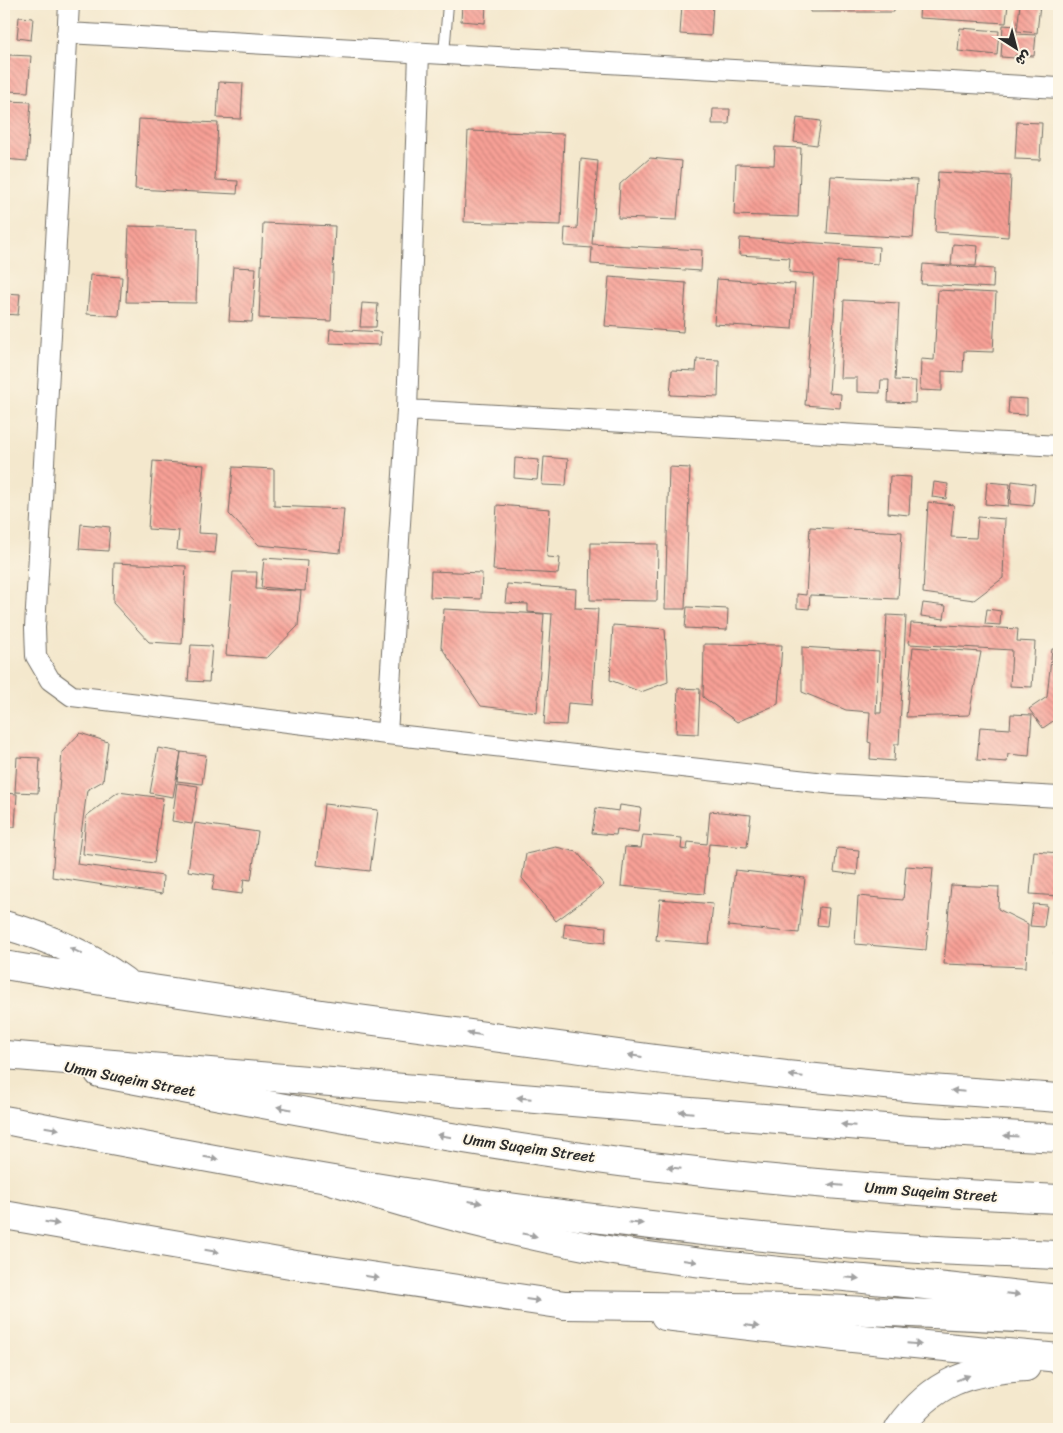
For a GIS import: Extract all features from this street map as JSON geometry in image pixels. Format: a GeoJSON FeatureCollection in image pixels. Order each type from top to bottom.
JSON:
{"type":"FeatureCollection","features":[{"type":"Feature","properties":{"kind":"main road"},"geometry":{"type":"LineString","coordinates":[[4,925],[54,941],[107,969],[132,986]]}},
{"type":"Feature","properties":{"kind":"main road"},"geometry":{"type":"LineString","coordinates":[[4,965],[329,1016],[768,1073],[916,1088],[1059,1098]]}},
{"type":"Feature","properties":{"kind":"main road"},"geometry":{"type":"LineString","coordinates":[[4,1054],[899,1129],[1059,1138]]}},
{"type":"Feature","properties":{"kind":"main road","name":"Umm Suqeim Street"},"geometry":{"type":"LineString","coordinates":[[4,1054],[342,1119],[662,1167],[869,1188],[1059,1199]]}},
{"type":"Feature","properties":{"kind":"main road"},"geometry":{"type":"LineString","coordinates":[[4,1120],[331,1180],[487,1204],[680,1228],[920,1250],[1059,1255]]}},
{"type":"Feature","properties":{"kind":"main road"},"geometry":{"type":"LineString","coordinates":[[331,1180],[459,1218],[590,1247],[723,1265],[1059,1299]]}},
{"type":"Feature","properties":{"kind":"main road"},"geometry":{"type":"LineString","coordinates":[[4,1216],[296,1266],[565,1305],[853,1338],[1059,1358]]}},
{"type":"Feature","properties":{"kind":"main road"},"geometry":{"type":"LineString","coordinates":[[565,1305],[803,1308],[1059,1320]]}},
{"type":"Feature","properties":{"kind":"main road"},"geometry":{"type":"LineString","coordinates":[[899,1429],[926,1398],[943,1386],[962,1377],[1002,1368],[1059,1365]]}},
{"type":"Feature","properties":{"kind":"street"},"geometry":{"type":"LineString","coordinates":[[68,4],[35,628],[36,656],[50,680],[72,696],[387,734],[834,784],[1059,797]]}},
{"type":"Feature","properties":{"kind":"street"},"geometry":{"type":"LineString","coordinates":[[67,33],[1059,88]]}},
{"type":"Feature","properties":{"kind":"street"},"geometry":{"type":"LineString","coordinates":[[387,734],[407,410],[419,53]]}},
{"type":"Feature","properties":{"kind":"street"},"geometry":{"type":"LineString","coordinates":[[407,410],[1059,446]]}},
{"type":"Feature","properties":{"kind":"lane"},"geometry":{"type":"LineString","coordinates":[[444,54],[448,4]]}},
{"type":"Feature","properties":{"kind":"building"},"geometry":{"type":"Polygon","coordinates":[[[4,4],[8,8],[5,49],[4,48],[4,4]]]}},
{"type":"Feature","properties":{"kind":"building"},"geometry":{"type":"Polygon","coordinates":[[[462,4],[486,4],[485,23],[461,21],[462,4]]]}},
{"type":"Feature","properties":{"kind":"building"},"geometry":{"type":"Polygon","coordinates":[[[682,4],[713,4],[711,36],[680,34],[682,4]]]}},
{"type":"Feature","properties":{"kind":"building"},"geometry":{"type":"Polygon","coordinates":[[[810,4],[894,4],[894,12],[810,12],[810,4]]]}},
{"type":"Feature","properties":{"kind":"building"},"geometry":{"type":"Polygon","coordinates":[[[920,4],[1008,4],[1006,23],[919,18],[920,4]]]}},
{"type":"Feature","properties":{"kind":"building"},"geometry":{"type":"Polygon","coordinates":[[[1020,4],[1040,4],[1037,33],[1017,31],[1020,4]]]}},
{"type":"Feature","properties":{"kind":"building"},"geometry":{"type":"Polygon","coordinates":[[[19,17],[33,18],[31,40],[17,38],[19,17]]]}},
{"type":"Feature","properties":{"kind":"building"},"geometry":{"type":"Polygon","coordinates":[[[1003,25],[1016,26],[1016,34],[1036,35],[1034,56],[1015,55],[1015,58],[1001,57],[1003,25]]]}},
{"type":"Feature","properties":{"kind":"building"},"geometry":{"type":"Polygon","coordinates":[[[960,28],[999,31],[997,55],[958,51],[960,28]]]}},
{"type":"Feature","properties":{"kind":"building"},"geometry":{"type":"Polygon","coordinates":[[[9,55],[31,56],[28,92],[7,91],[9,55]]]}},
{"type":"Feature","properties":{"kind":"building"},"geometry":{"type":"Polygon","coordinates":[[[219,82],[243,83],[241,119],[217,118],[219,82]]]}},
{"type":"Feature","properties":{"kind":"building"},"geometry":{"type":"Polygon","coordinates":[[[7,101],[31,102],[27,161],[4,159],[7,101]]]}},
{"type":"Feature","properties":{"kind":"building"},"geometry":{"type":"Polygon","coordinates":[[[713,109],[730,109],[729,124],[712,124],[713,109]]]}},
{"type":"Feature","properties":{"kind":"building"},"geometry":{"type":"Polygon","coordinates":[[[797,118],[821,121],[817,145],[794,142],[797,118]]]}},
{"type":"Feature","properties":{"kind":"building"},"geometry":{"type":"Polygon","coordinates":[[[139,119],[218,123],[215,180],[238,181],[237,194],[135,189],[139,119]]]}},
{"type":"Feature","properties":{"kind":"building"},"geometry":{"type":"Polygon","coordinates":[[[1017,122],[1042,123],[1040,160],[1015,159],[1017,122]]]}},
{"type":"Feature","properties":{"kind":"building"},"geometry":{"type":"Polygon","coordinates":[[[468,131],[564,134],[561,225],[464,222],[468,131]]]}},
{"type":"Feature","properties":{"kind":"building"},"geometry":{"type":"Polygon","coordinates":[[[775,147],[801,148],[798,217],[734,215],[736,164],[774,165],[775,147]]]}},
{"type":"Feature","properties":{"kind":"building"},"geometry":{"type":"Polygon","coordinates":[[[650,158],[682,161],[677,220],[618,218],[620,184],[650,158]]]}},
{"type":"Feature","properties":{"kind":"building"},"geometry":{"type":"Polygon","coordinates":[[[581,159],[598,161],[592,244],[702,250],[701,271],[591,264],[592,248],[564,246],[565,228],[577,229],[581,159]]]}},
{"type":"Feature","properties":{"kind":"building"},"geometry":{"type":"Polygon","coordinates":[[[938,172],[1011,176],[1008,237],[935,232],[938,172]]]}},
{"type":"Feature","properties":{"kind":"building"},"geometry":{"type":"Polygon","coordinates":[[[831,176],[917,180],[913,238],[827,233],[831,176]]]}},
{"type":"Feature","properties":{"kind":"building"},"geometry":{"type":"Polygon","coordinates":[[[4,211],[8,212],[5,250],[4,250],[4,211]]]}},
{"type":"Feature","properties":{"kind":"building"},"geometry":{"type":"Polygon","coordinates":[[[263,223],[335,226],[331,321],[259,318],[263,223]]]}},
{"type":"Feature","properties":{"kind":"building"},"geometry":{"type":"Polygon","coordinates":[[[129,226],[198,228],[196,303],[126,302],[129,226]]]}},
{"type":"Feature","properties":{"kind":"building"},"geometry":{"type":"Polygon","coordinates":[[[740,238],[879,247],[878,264],[838,261],[829,393],[841,394],[840,408],[805,405],[814,274],[789,272],[790,258],[739,255],[740,238]]]}},
{"type":"Feature","properties":{"kind":"building"},"geometry":{"type":"Polygon","coordinates":[[[953,244],[978,246],[976,266],[951,265],[953,244]]]}},
{"type":"Feature","properties":{"kind":"building"},"geometry":{"type":"Polygon","coordinates":[[[923,264],[994,269],[993,288],[921,284],[923,264]]]}},
{"type":"Feature","properties":{"kind":"building"},"geometry":{"type":"Polygon","coordinates":[[[233,267],[256,268],[252,322],[229,321],[233,267]]]}},
{"type":"Feature","properties":{"kind":"building"},"geometry":{"type":"Polygon","coordinates":[[[90,275],[122,277],[119,316],[87,314],[90,275]]]}},
{"type":"Feature","properties":{"kind":"building"},"geometry":{"type":"Polygon","coordinates":[[[609,277],[686,283],[683,332],[605,326],[609,277]]]}},
{"type":"Feature","properties":{"kind":"building"},"geometry":{"type":"Polygon","coordinates":[[[717,279],[795,284],[792,329],[714,324],[717,279]]]}},
{"type":"Feature","properties":{"kind":"building"},"geometry":{"type":"Polygon","coordinates":[[[938,290],[996,293],[993,352],[964,351],[963,372],[942,371],[942,391],[920,390],[921,359],[934,360],[938,290]]]}},
{"type":"Feature","properties":{"kind":"building"},"geometry":{"type":"Polygon","coordinates":[[[4,293],[20,294],[18,315],[4,314],[4,293]]]}},
{"type":"Feature","properties":{"kind":"building"},"geometry":{"type":"Polygon","coordinates":[[[844,300],[899,303],[895,380],[916,381],[915,403],[888,402],[889,380],[881,380],[880,393],[857,392],[857,378],[840,378],[844,300]]]}},
{"type":"Feature","properties":{"kind":"building"},"geometry":{"type":"Polygon","coordinates":[[[362,303],[378,304],[376,327],[360,327],[362,303]]]}},
{"type":"Feature","properties":{"kind":"building"},"geometry":{"type":"Polygon","coordinates":[[[330,329],[381,332],[380,345],[329,343],[330,329]]]}},
{"type":"Feature","properties":{"kind":"building"},"geometry":{"type":"Polygon","coordinates":[[[697,359],[719,360],[718,397],[670,395],[672,370],[696,371],[697,359]]]}},
{"type":"Feature","properties":{"kind":"building"},"geometry":{"type":"Polygon","coordinates":[[[1009,398],[1027,399],[1027,415],[1008,414],[1009,398]]]}},
{"type":"Feature","properties":{"kind":"building"},"geometry":{"type":"Polygon","coordinates":[[[544,457],[568,459],[566,486],[542,485],[544,457]]]}},
{"type":"Feature","properties":{"kind":"building"},"geometry":{"type":"Polygon","coordinates":[[[515,458],[539,460],[537,480],[514,478],[515,458]]]}},
{"type":"Feature","properties":{"kind":"building"},"geometry":{"type":"Polygon","coordinates":[[[153,461],[204,465],[198,533],[217,534],[215,553],[177,550],[179,531],[148,529],[153,461]]]}},
{"type":"Feature","properties":{"kind":"building"},"geometry":{"type":"Polygon","coordinates":[[[233,467],[274,469],[274,506],[344,509],[340,553],[259,545],[229,514],[233,467]]]}},
{"type":"Feature","properties":{"kind":"building"},"geometry":{"type":"Polygon","coordinates":[[[669,467],[690,468],[685,609],[665,609],[669,467]]]}},
{"type":"Feature","properties":{"kind":"building"},"geometry":{"type":"Polygon","coordinates":[[[890,476],[911,477],[909,515],[888,513],[890,476]]]}},
{"type":"Feature","properties":{"kind":"building"},"geometry":{"type":"Polygon","coordinates":[[[1012,481],[1035,484],[1033,506],[1010,504],[1012,481]]]}},
{"type":"Feature","properties":{"kind":"building"},"geometry":{"type":"Polygon","coordinates":[[[934,482],[948,484],[946,499],[932,497],[934,482]]]}},
{"type":"Feature","properties":{"kind":"building"},"geometry":{"type":"Polygon","coordinates":[[[987,482],[1010,484],[1008,506],[985,504],[987,482]]]}},
{"type":"Feature","properties":{"kind":"building"},"geometry":{"type":"Polygon","coordinates":[[[928,502],[954,505],[951,537],[976,538],[978,517],[1005,519],[1003,578],[974,600],[923,593],[928,502]]]}},
{"type":"Feature","properties":{"kind":"building"},"geometry":{"type":"Polygon","coordinates":[[[497,505],[550,509],[547,557],[560,558],[558,574],[493,570],[497,505]]]}},
{"type":"Feature","properties":{"kind":"building"},"geometry":{"type":"Polygon","coordinates":[[[4,506],[8,507],[5,554],[4,554],[4,506]]]}},
{"type":"Feature","properties":{"kind":"building"},"geometry":{"type":"Polygon","coordinates":[[[81,524],[110,527],[108,551],[79,549],[81,524]]]}},
{"type":"Feature","properties":{"kind":"building"},"geometry":{"type":"Polygon","coordinates":[[[810,527],[902,532],[898,599],[810,595],[809,609],[797,608],[797,594],[806,595],[810,527]]]}},
{"type":"Feature","properties":{"kind":"building"},"geometry":{"type":"Polygon","coordinates":[[[591,543],[658,544],[657,601],[590,600],[591,543]]]}},
{"type":"Feature","properties":{"kind":"building"},"geometry":{"type":"Polygon","coordinates":[[[264,558],[307,561],[305,591],[261,587],[264,558]]]}},
{"type":"Feature","properties":{"kind":"building"},"geometry":{"type":"Polygon","coordinates":[[[114,563],[186,566],[182,644],[149,642],[113,603],[114,563]]]}},
{"type":"Feature","properties":{"kind":"building"},"geometry":{"type":"Polygon","coordinates":[[[431,571],[482,573],[481,599],[430,597],[431,571]]]}},
{"type":"Feature","properties":{"kind":"building"},"geometry":{"type":"Polygon","coordinates":[[[233,572],[257,572],[256,589],[301,591],[298,626],[267,658],[226,655],[233,572]]]}},
{"type":"Feature","properties":{"kind":"building"},"geometry":{"type":"Polygon","coordinates":[[[507,584],[576,589],[575,608],[598,609],[592,705],[568,703],[566,725],[544,724],[552,614],[528,612],[528,604],[505,603],[507,584]]]}},
{"type":"Feature","properties":{"kind":"building"},"geometry":{"type":"Polygon","coordinates":[[[923,603],[946,606],[944,619],[921,616],[923,603]]]}},
{"type":"Feature","properties":{"kind":"building"},"geometry":{"type":"Polygon","coordinates":[[[687,607],[728,609],[727,630],[685,628],[687,607]]]}},
{"type":"Feature","properties":{"kind":"building"},"geometry":{"type":"Polygon","coordinates":[[[444,609],[544,614],[537,713],[481,706],[441,647],[444,609]]]}},
{"type":"Feature","properties":{"kind":"building"},"geometry":{"type":"Polygon","coordinates":[[[987,609],[1001,611],[1000,625],[985,624],[987,609]]]}},
{"type":"Feature","properties":{"kind":"building"},"geometry":{"type":"Polygon","coordinates":[[[887,615],[906,616],[899,744],[895,744],[894,761],[870,759],[871,743],[868,742],[870,712],[846,710],[802,692],[802,647],[879,652],[876,713],[881,713],[887,615]]]}},
{"type":"Feature","properties":{"kind":"building"},"geometry":{"type":"Polygon","coordinates":[[[911,623],[1018,629],[1017,641],[1035,642],[1032,687],[1010,686],[1012,650],[909,644],[911,623]]]}},
{"type":"Feature","properties":{"kind":"building"},"geometry":{"type":"Polygon","coordinates":[[[613,625],[665,629],[668,682],[641,692],[610,680],[613,625]]]}},
{"type":"Feature","properties":{"kind":"building"},"geometry":{"type":"Polygon","coordinates":[[[704,644],[782,645],[778,704],[737,722],[703,697],[704,644]]]}},
{"type":"Feature","properties":{"kind":"building"},"geometry":{"type":"Polygon","coordinates":[[[191,645],[212,646],[209,682],[188,681],[191,645]]]}},
{"type":"Feature","properties":{"kind":"building"},"geometry":{"type":"Polygon","coordinates":[[[913,647],[981,652],[969,715],[906,717],[913,647]]]}},
{"type":"Feature","properties":{"kind":"building"},"geometry":{"type":"Polygon","coordinates":[[[1052,649],[1059,649],[1059,717],[1043,728],[1029,709],[1047,697],[1052,649]]]}},
{"type":"Feature","properties":{"kind":"building"},"geometry":{"type":"Polygon","coordinates":[[[678,688],[700,689],[698,734],[676,733],[678,688]]]}},
{"type":"Feature","properties":{"kind":"building"},"geometry":{"type":"Polygon","coordinates":[[[1011,714],[1032,715],[1029,756],[1008,754],[1007,762],[977,760],[980,727],[1010,729],[1011,714]]]}},
{"type":"Feature","properties":{"kind":"building"},"geometry":{"type":"Polygon","coordinates":[[[80,733],[108,742],[103,781],[87,790],[77,864],[163,876],[162,894],[52,877],[62,752],[80,733]]]}},
{"type":"Feature","properties":{"kind":"building"},"geometry":{"type":"Polygon","coordinates":[[[158,748],[181,752],[173,797],[150,793],[158,748]]]}},
{"type":"Feature","properties":{"kind":"building"},"geometry":{"type":"Polygon","coordinates":[[[181,752],[206,755],[202,784],[177,781],[181,752]]]}},
{"type":"Feature","properties":{"kind":"building"},"geometry":{"type":"Polygon","coordinates":[[[17,757],[40,758],[38,793],[15,792],[17,757]]]}},
{"type":"Feature","properties":{"kind":"building"},"geometry":{"type":"Polygon","coordinates":[[[177,783],[198,786],[192,824],[172,821],[177,783]]]}},
{"type":"Feature","properties":{"kind":"building"},"geometry":{"type":"Polygon","coordinates":[[[118,792],[163,798],[154,863],[83,854],[86,816],[118,792]]]}},
{"type":"Feature","properties":{"kind":"building"},"geometry":{"type":"Polygon","coordinates":[[[4,793],[17,794],[15,827],[4,826],[4,793]]]}},
{"type":"Feature","properties":{"kind":"building"},"geometry":{"type":"Polygon","coordinates":[[[324,804],[378,810],[370,871],[317,865],[324,804]]]}},
{"type":"Feature","properties":{"kind":"building"},"geometry":{"type":"Polygon","coordinates":[[[620,805],[641,808],[638,832],[617,829],[616,835],[592,833],[596,808],[619,811],[620,805]]]}},
{"type":"Feature","properties":{"kind":"building"},"geometry":{"type":"Polygon","coordinates":[[[710,811],[751,815],[747,847],[709,844],[704,894],[621,886],[625,847],[641,848],[643,835],[682,838],[681,849],[687,850],[688,842],[707,844],[710,811]]]}},
{"type":"Feature","properties":{"kind":"building"},"geometry":{"type":"Polygon","coordinates":[[[195,823],[258,832],[251,880],[244,879],[242,894],[212,890],[215,875],[188,871],[195,823]]]}},
{"type":"Feature","properties":{"kind":"building"},"geometry":{"type":"Polygon","coordinates":[[[556,847],[577,852],[604,885],[556,921],[522,878],[526,854],[556,847]]]}},
{"type":"Feature","properties":{"kind":"building"},"geometry":{"type":"Polygon","coordinates":[[[837,848],[859,850],[857,875],[834,872],[837,848]]]}},
{"type":"Feature","properties":{"kind":"building"},"geometry":{"type":"Polygon","coordinates":[[[1034,851],[1059,853],[1059,896],[1030,894],[1034,851]]]}},
{"type":"Feature","properties":{"kind":"building"},"geometry":{"type":"Polygon","coordinates":[[[906,866],[933,868],[926,950],[855,944],[858,896],[903,900],[906,866]]]}},
{"type":"Feature","properties":{"kind":"building"},"geometry":{"type":"Polygon","coordinates":[[[735,870],[805,878],[799,933],[728,926],[735,870]]]}},
{"type":"Feature","properties":{"kind":"building"},"geometry":{"type":"Polygon","coordinates":[[[951,885],[999,887],[998,909],[1028,924],[1026,967],[944,964],[951,885]]]}},
{"type":"Feature","properties":{"kind":"building"},"geometry":{"type":"Polygon","coordinates":[[[660,899],[713,904],[709,944],[656,940],[660,899]]]}},
{"type":"Feature","properties":{"kind":"building"},"geometry":{"type":"Polygon","coordinates":[[[1033,904],[1047,905],[1044,927],[1030,926],[1033,904]]]}},
{"type":"Feature","properties":{"kind":"building"},"geometry":{"type":"Polygon","coordinates":[[[819,907],[829,908],[827,926],[817,925],[819,907]]]}},
{"type":"Feature","properties":{"kind":"building"},"geometry":{"type":"Polygon","coordinates":[[[565,923],[606,927],[605,943],[563,938],[565,923]]]}},
{"type":"Feature","properties":{"kind":"building"},"geometry":{"type":"Polygon","coordinates":[[[1055,942],[1059,942],[1059,959],[1054,958],[1055,942]]]}}]}
